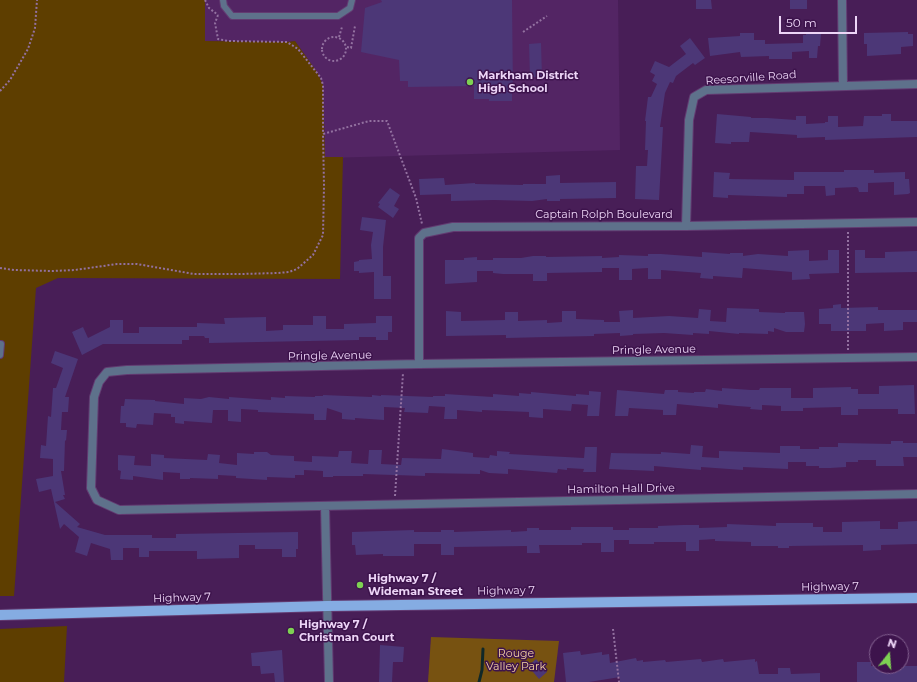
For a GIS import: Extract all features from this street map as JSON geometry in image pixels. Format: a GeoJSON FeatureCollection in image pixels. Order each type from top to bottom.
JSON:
{"type":"FeatureCollection","features":[{"type":"Feature","properties":{"kind":"main road","name":"Highway 7"},"geometry":{"type":"LineString","coordinates":[[0,615],[328,606],[917,598]]}},
{"type":"Feature","properties":{"kind":"street"},"geometry":{"type":"LineString","coordinates":[[842,0],[842,85]]}},
{"type":"Feature","properties":{"kind":"street","name":"Reesorville Road"},"geometry":{"type":"LineString","coordinates":[[686,226],[689,120],[694,97],[706,90],[917,84]]}},
{"type":"Feature","properties":{"kind":"street","name":"Captain Rolph Boulevard"},"geometry":{"type":"LineString","coordinates":[[424,233],[453,227],[686,226],[917,222]]}},
{"type":"Feature","properties":{"kind":"street"},"geometry":{"type":"LineString","coordinates":[[419,364],[420,238],[424,233]]}},
{"type":"Feature","properties":{"kind":"street","name":"Pringle Avenue"},"geometry":{"type":"LineString","coordinates":[[325,506],[119,510],[97,500],[91,488],[94,397],[99,382],[106,372],[127,370],[917,357]]}},
{"type":"Feature","properties":{"kind":"street","name":"Hamilton Hall Drive"},"geometry":{"type":"LineString","coordinates":[[325,506],[917,494]]}},
{"type":"Feature","properties":{"kind":"street"},"geometry":{"type":"LineString","coordinates":[[325,506],[329,682]]}},
{"type":"Feature","properties":{"kind":"lane"},"geometry":{"type":"LineString","coordinates":[[223,0],[224,6],[232,16],[338,16],[350,8],[352,0]]}},
{"type":"Feature","properties":{"kind":"lane"},"geometry":{"type":"LineString","coordinates":[[0,344],[0,355]]}},
{"type":"Feature","properties":{"kind":"path"},"geometry":{"type":"LineString","coordinates":[[0,91],[10,80],[28,49],[36,28],[37,0]]}},
{"type":"Feature","properties":{"kind":"path"},"geometry":{"type":"LineString","coordinates":[[205,0],[209,8],[218,15],[232,16]]}},
{"type":"Feature","properties":{"kind":"path"},"geometry":{"type":"LineString","coordinates":[[0,268],[52,271],[75,270],[117,264],[136,264],[194,274],[278,273],[289,272],[297,269],[313,255],[319,246],[323,235],[323,92],[321,78],[298,49],[287,42],[228,41],[218,39],[215,23],[218,15]]}},
{"type":"Feature","properties":{"kind":"path"},"geometry":{"type":"LineString","coordinates":[[524,32],[547,16]]}},
{"type":"Feature","properties":{"kind":"path"},"geometry":{"type":"LineString","coordinates":[[339,37],[342,26]]}},
{"type":"Feature","properties":{"kind":"path"},"geometry":{"type":"LineString","coordinates":[[347,47],[351,48],[355,26]]}},
{"type":"Feature","properties":{"kind":"path"},"geometry":{"type":"LineString","coordinates":[[330,37],[339,37],[344,41],[347,47],[345,55],[338,61],[327,60],[322,53],[322,43],[330,37]]}},
{"type":"Feature","properties":{"kind":"path"},"geometry":{"type":"LineString","coordinates":[[323,134],[369,121],[386,121],[416,198],[424,233]]}},
{"type":"Feature","properties":{"kind":"path"},"geometry":{"type":"LineString","coordinates":[[848,223],[848,358]]}},
{"type":"Feature","properties":{"kind":"path"},"geometry":{"type":"LineString","coordinates":[[394,505],[403,365]]}},
{"type":"Feature","properties":{"kind":"path"},"geometry":{"type":"LineString","coordinates":[[612,629],[619,682]]}},
{"type":"Feature","properties":{"kind":"shaded area"},"geometry":{"type":"Polygon","coordinates":[[[0,0],[205,0],[205,41],[295,41],[317,72],[323,85],[325,157],[343,157],[340,279],[58,278],[36,288],[14,596],[0,596],[0,0]]]}},
{"type":"Feature","properties":{"kind":"shaded area","name":"Markham District High School"},"geometry":{"type":"Polygon","coordinates":[[[205,0],[618,0],[620,150],[325,158],[323,85],[317,72],[295,41],[205,41],[205,0]]]}},
{"type":"Feature","properties":{"kind":"shaded area"},"geometry":{"type":"Polygon","coordinates":[[[67,626],[64,682],[0,682],[0,629],[67,626]]]}},
{"type":"Feature","properties":{"kind":"green space","name":"Rouge Valley Park"},"geometry":{"type":"Polygon","coordinates":[[[431,637],[559,641],[554,682],[428,682],[431,637]]]}},
{"type":"Feature","properties":{"kind":"building"},"geometry":{"type":"Polygon","coordinates":[[[381,0],[512,0],[512,101],[489,101],[489,99],[474,99],[474,86],[408,87],[408,81],[400,81],[399,60],[361,52],[365,8],[382,2],[381,0]]]}},
{"type":"Feature","properties":{"kind":"building"},"geometry":{"type":"Polygon","coordinates":[[[696,0],[711,0],[712,9],[696,9],[696,0]]]}},
{"type":"Feature","properties":{"kind":"building"},"geometry":{"type":"Polygon","coordinates":[[[790,0],[807,0],[807,9],[790,9],[790,0]]]}},
{"type":"Feature","properties":{"kind":"building"},"geometry":{"type":"Polygon","coordinates":[[[908,32],[908,34],[913,34],[913,46],[901,47],[901,54],[867,56],[867,44],[864,44],[864,33],[908,32]]]}},
{"type":"Feature","properties":{"kind":"building"},"geometry":{"type":"Polygon","coordinates":[[[740,33],[754,33],[754,40],[765,40],[765,44],[803,43],[803,35],[806,35],[806,33],[821,34],[820,46],[818,46],[817,58],[809,58],[809,51],[792,52],[792,59],[769,59],[769,56],[741,57],[740,52],[710,56],[708,38],[740,36],[740,33]]]}},
{"type":"Feature","properties":{"kind":"building"},"geometry":{"type":"Polygon","coordinates":[[[690,38],[705,58],[695,65],[693,63],[676,76],[673,83],[670,82],[665,93],[660,127],[663,127],[659,200],[635,199],[636,166],[647,166],[648,150],[645,150],[645,121],[648,97],[651,97],[657,84],[652,81],[655,75],[650,72],[655,61],[669,67],[686,54],[680,46],[690,38]]]}},
{"type":"Feature","properties":{"kind":"building"},"geometry":{"type":"Polygon","coordinates":[[[541,43],[542,77],[530,77],[529,44],[541,43]]]}},
{"type":"Feature","properties":{"kind":"building"},"geometry":{"type":"Polygon","coordinates":[[[717,114],[751,118],[796,120],[796,116],[806,116],[806,124],[825,123],[828,122],[828,116],[838,116],[838,127],[863,126],[864,116],[882,116],[882,114],[891,114],[891,121],[917,121],[917,137],[825,140],[825,137],[797,138],[797,135],[750,132],[749,142],[731,142],[731,144],[715,143],[717,114]]]}},
{"type":"Feature","properties":{"kind":"building"},"geometry":{"type":"Polygon","coordinates":[[[844,170],[874,170],[874,173],[905,172],[905,179],[909,179],[910,193],[894,195],[894,182],[868,183],[868,192],[859,192],[858,188],[856,187],[835,188],[835,195],[826,196],[825,186],[804,186],[804,194],[787,194],[787,197],[728,195],[728,198],[713,197],[714,172],[730,173],[729,179],[794,180],[794,172],[844,172],[844,170]]]}},
{"type":"Feature","properties":{"kind":"building"},"geometry":{"type":"Polygon","coordinates":[[[560,175],[560,183],[616,182],[616,198],[560,199],[560,201],[547,201],[547,199],[532,201],[451,201],[451,194],[420,195],[419,179],[444,178],[445,185],[475,183],[523,185],[546,184],[546,176],[560,175]]]}},
{"type":"Feature","properties":{"kind":"building"},"geometry":{"type":"Polygon","coordinates":[[[390,188],[400,195],[394,206],[399,209],[393,218],[378,207],[380,204],[378,203],[390,188]]]}},
{"type":"Feature","properties":{"kind":"building"},"geometry":{"type":"Polygon","coordinates":[[[362,217],[386,220],[383,247],[383,276],[391,276],[391,299],[374,299],[374,272],[359,273],[359,271],[354,271],[354,262],[372,259],[371,245],[373,232],[360,230],[362,217]]]}},
{"type":"Feature","properties":{"kind":"building"},"geometry":{"type":"Polygon","coordinates":[[[809,250],[809,261],[828,260],[828,250],[839,250],[839,273],[809,274],[810,279],[792,280],[792,272],[743,268],[742,278],[713,276],[713,279],[700,278],[701,273],[661,270],[661,279],[648,279],[648,268],[632,269],[632,280],[619,280],[619,268],[602,268],[602,272],[547,273],[547,281],[533,281],[533,274],[503,274],[493,273],[493,271],[477,271],[477,282],[445,284],[445,260],[464,260],[464,258],[477,257],[477,260],[493,260],[493,258],[521,258],[533,256],[602,256],[602,258],[619,257],[619,255],[648,256],[648,254],[702,257],[702,252],[730,254],[743,253],[743,256],[758,254],[788,256],[788,251],[809,250]]]}},
{"type":"Feature","properties":{"kind":"building"},"geometry":{"type":"Polygon","coordinates":[[[855,250],[865,250],[865,258],[885,258],[885,252],[917,251],[917,272],[855,273],[855,250]]]}},
{"type":"Feature","properties":{"kind":"building"},"geometry":{"type":"Polygon","coordinates":[[[841,304],[841,308],[878,307],[878,310],[917,310],[917,322],[903,322],[903,330],[884,331],[884,323],[866,324],[866,331],[831,331],[831,324],[819,324],[819,309],[833,308],[833,305],[841,304]]]}},
{"type":"Feature","properties":{"kind":"building"},"geometry":{"type":"Polygon","coordinates":[[[727,308],[759,309],[759,312],[804,312],[804,332],[786,332],[774,328],[774,332],[768,331],[768,334],[739,334],[709,331],[709,334],[693,333],[693,335],[664,333],[620,336],[620,333],[594,334],[594,336],[506,338],[506,335],[446,336],[446,311],[461,312],[461,321],[505,320],[505,312],[518,312],[518,321],[547,320],[547,323],[562,322],[562,311],[576,311],[576,319],[620,322],[619,311],[633,310],[633,318],[669,316],[698,318],[699,309],[711,310],[710,321],[726,322],[727,308]]]}},
{"type":"Feature","properties":{"kind":"building"},"geometry":{"type":"Polygon","coordinates":[[[313,316],[326,316],[326,329],[344,329],[344,324],[376,323],[376,316],[392,316],[392,332],[388,332],[388,340],[376,340],[376,337],[359,337],[359,340],[209,343],[209,338],[205,338],[204,336],[189,336],[189,340],[182,340],[182,344],[103,344],[82,355],[72,332],[83,327],[88,338],[110,327],[110,320],[123,320],[123,333],[139,333],[139,327],[197,327],[197,323],[225,324],[224,318],[266,317],[266,331],[283,330],[283,325],[313,325],[313,316]]]}},
{"type":"Feature","properties":{"kind":"building"},"geometry":{"type":"Polygon","coordinates":[[[55,351],[78,359],[65,397],[69,397],[68,412],[62,412],[61,430],[67,430],[66,441],[65,440],[64,471],[61,471],[65,495],[63,495],[65,499],[55,502],[80,524],[77,527],[105,535],[152,535],[152,538],[176,538],[176,534],[298,532],[298,549],[296,549],[296,557],[282,557],[282,549],[255,549],[255,545],[239,545],[239,558],[197,559],[197,551],[149,551],[149,557],[139,557],[139,548],[123,548],[123,560],[111,560],[110,549],[91,543],[87,556],[75,552],[79,537],[64,524],[60,529],[51,489],[39,492],[36,479],[53,476],[53,459],[40,458],[41,445],[46,446],[48,416],[51,417],[53,388],[56,388],[63,368],[51,363],[55,351]]]}},
{"type":"Feature","properties":{"kind":"building"},"geometry":{"type":"Polygon","coordinates":[[[914,385],[915,414],[898,414],[898,409],[858,409],[858,415],[841,415],[841,407],[803,408],[803,411],[781,411],[781,406],[762,405],[762,410],[750,409],[751,407],[718,404],[718,408],[677,404],[676,415],[663,415],[663,410],[629,408],[628,416],[615,416],[617,390],[664,394],[665,390],[678,390],[678,392],[694,393],[705,392],[706,389],[722,391],[722,388],[759,390],[760,388],[791,388],[791,398],[813,398],[813,388],[851,387],[851,389],[858,389],[858,394],[879,394],[879,386],[914,385]]]}},
{"type":"Feature","properties":{"kind":"building"},"geometry":{"type":"Polygon","coordinates":[[[589,391],[601,392],[599,416],[587,416],[588,405],[572,404],[571,411],[543,409],[543,418],[529,417],[529,412],[482,410],[482,412],[457,410],[457,419],[444,419],[445,407],[429,406],[428,413],[404,412],[405,408],[384,407],[384,420],[355,418],[355,420],[342,419],[342,413],[327,408],[326,420],[314,420],[314,414],[258,412],[258,410],[241,409],[241,422],[228,421],[228,410],[213,410],[212,423],[184,421],[184,424],[175,423],[175,417],[171,417],[171,414],[154,413],[153,425],[137,424],[136,428],[126,427],[126,423],[120,423],[121,406],[124,406],[125,399],[155,400],[184,404],[184,398],[201,399],[209,397],[271,400],[271,397],[285,398],[285,396],[315,397],[323,395],[372,397],[372,395],[381,395],[433,397],[445,396],[445,394],[493,397],[493,394],[519,396],[519,393],[531,394],[531,392],[576,396],[576,394],[589,395],[589,391]]]}},
{"type":"Feature","properties":{"kind":"building"},"geometry":{"type":"Polygon","coordinates":[[[891,441],[917,443],[917,457],[903,457],[904,466],[876,466],[876,460],[858,460],[858,462],[846,462],[846,467],[830,468],[806,466],[806,462],[788,462],[788,469],[743,467],[743,470],[701,467],[701,470],[654,466],[654,471],[609,469],[611,453],[661,454],[661,452],[690,454],[691,445],[703,446],[702,457],[719,458],[719,451],[780,453],[780,446],[800,446],[800,449],[819,449],[819,447],[838,447],[838,443],[891,444],[891,441]]]}},
{"type":"Feature","properties":{"kind":"building"},"geometry":{"type":"Polygon","coordinates":[[[585,447],[597,447],[596,472],[583,472],[584,469],[567,468],[567,470],[558,469],[557,473],[508,469],[508,474],[489,473],[480,470],[480,474],[425,473],[425,476],[363,474],[363,476],[323,477],[323,471],[304,470],[304,475],[295,475],[295,478],[267,477],[267,480],[218,475],[218,479],[180,479],[180,473],[163,472],[163,480],[133,476],[133,480],[120,479],[121,471],[118,470],[118,455],[135,456],[134,465],[151,466],[151,454],[164,455],[164,458],[207,460],[208,454],[220,455],[219,463],[237,465],[237,453],[254,454],[254,452],[267,452],[271,455],[294,456],[294,461],[312,462],[312,456],[338,457],[339,451],[352,451],[351,463],[368,464],[369,450],[382,450],[381,464],[401,465],[402,458],[441,459],[442,449],[473,453],[473,457],[489,458],[490,455],[497,456],[497,451],[510,452],[509,454],[584,458],[585,447]]]}},
{"type":"Feature","properties":{"kind":"building"},"geometry":{"type":"Polygon","coordinates":[[[880,521],[880,529],[898,529],[898,522],[917,521],[917,544],[881,545],[881,550],[863,551],[863,545],[789,546],[789,548],[778,548],[778,546],[751,546],[751,542],[715,541],[715,539],[699,540],[699,551],[686,551],[686,542],[629,544],[629,540],[614,540],[614,552],[601,552],[601,543],[582,543],[582,545],[539,545],[540,553],[527,553],[527,546],[454,547],[454,555],[441,555],[441,544],[414,544],[414,556],[383,556],[383,554],[356,555],[355,545],[352,545],[352,532],[414,530],[414,532],[441,532],[441,530],[454,530],[454,532],[511,530],[511,532],[527,531],[527,528],[539,528],[539,530],[571,530],[571,527],[613,527],[613,530],[629,530],[629,528],[658,528],[658,526],[683,525],[699,525],[699,528],[727,527],[727,524],[776,526],[776,523],[813,523],[813,527],[823,527],[823,532],[842,532],[842,522],[880,521]]]}},
{"type":"Feature","properties":{"kind":"building"},"geometry":{"type":"Polygon","coordinates":[[[380,645],[404,647],[403,662],[393,662],[392,682],[379,682],[380,645]]]}},
{"type":"Feature","properties":{"kind":"building"},"geometry":{"type":"Polygon","coordinates":[[[282,650],[284,682],[275,682],[274,673],[261,674],[260,666],[252,666],[251,653],[282,650]]]}},
{"type":"Feature","properties":{"kind":"building"},"geometry":{"type":"Polygon","coordinates":[[[580,651],[581,655],[602,652],[602,655],[609,654],[610,663],[636,658],[637,661],[643,660],[643,662],[701,659],[702,662],[723,659],[724,662],[755,659],[755,662],[757,661],[759,674],[778,674],[778,668],[790,668],[791,674],[820,673],[820,682],[620,682],[620,677],[589,682],[566,682],[563,653],[580,651]]]}},
{"type":"Feature","properties":{"kind":"building"},"geometry":{"type":"Polygon","coordinates":[[[536,659],[547,672],[539,679],[528,666],[536,659]]]}},
{"type":"Feature","properties":{"kind":"building"},"geometry":{"type":"Polygon","coordinates":[[[857,662],[869,662],[869,674],[909,674],[909,666],[917,666],[917,682],[857,682],[857,662]]]}},
{"type":"Feature","properties":{"kind":"waterway"},"geometry":{"type":"LineString","coordinates":[[479,682],[482,670],[483,649]]}},
{"type":"Feature","properties":{"kind":"place","name":"Markham District High School"},"geometry":{"type":"Point","coordinates":[470,82]}},
{"type":"Feature","properties":{"kind":"place","name":"Highway 7 / Wideman Street"},"geometry":{"type":"Point","coordinates":[360,585]}},
{"type":"Feature","properties":{"kind":"place","name":"Highway 7 / Christman Court"},"geometry":{"type":"Point","coordinates":[291,631]}}]}
